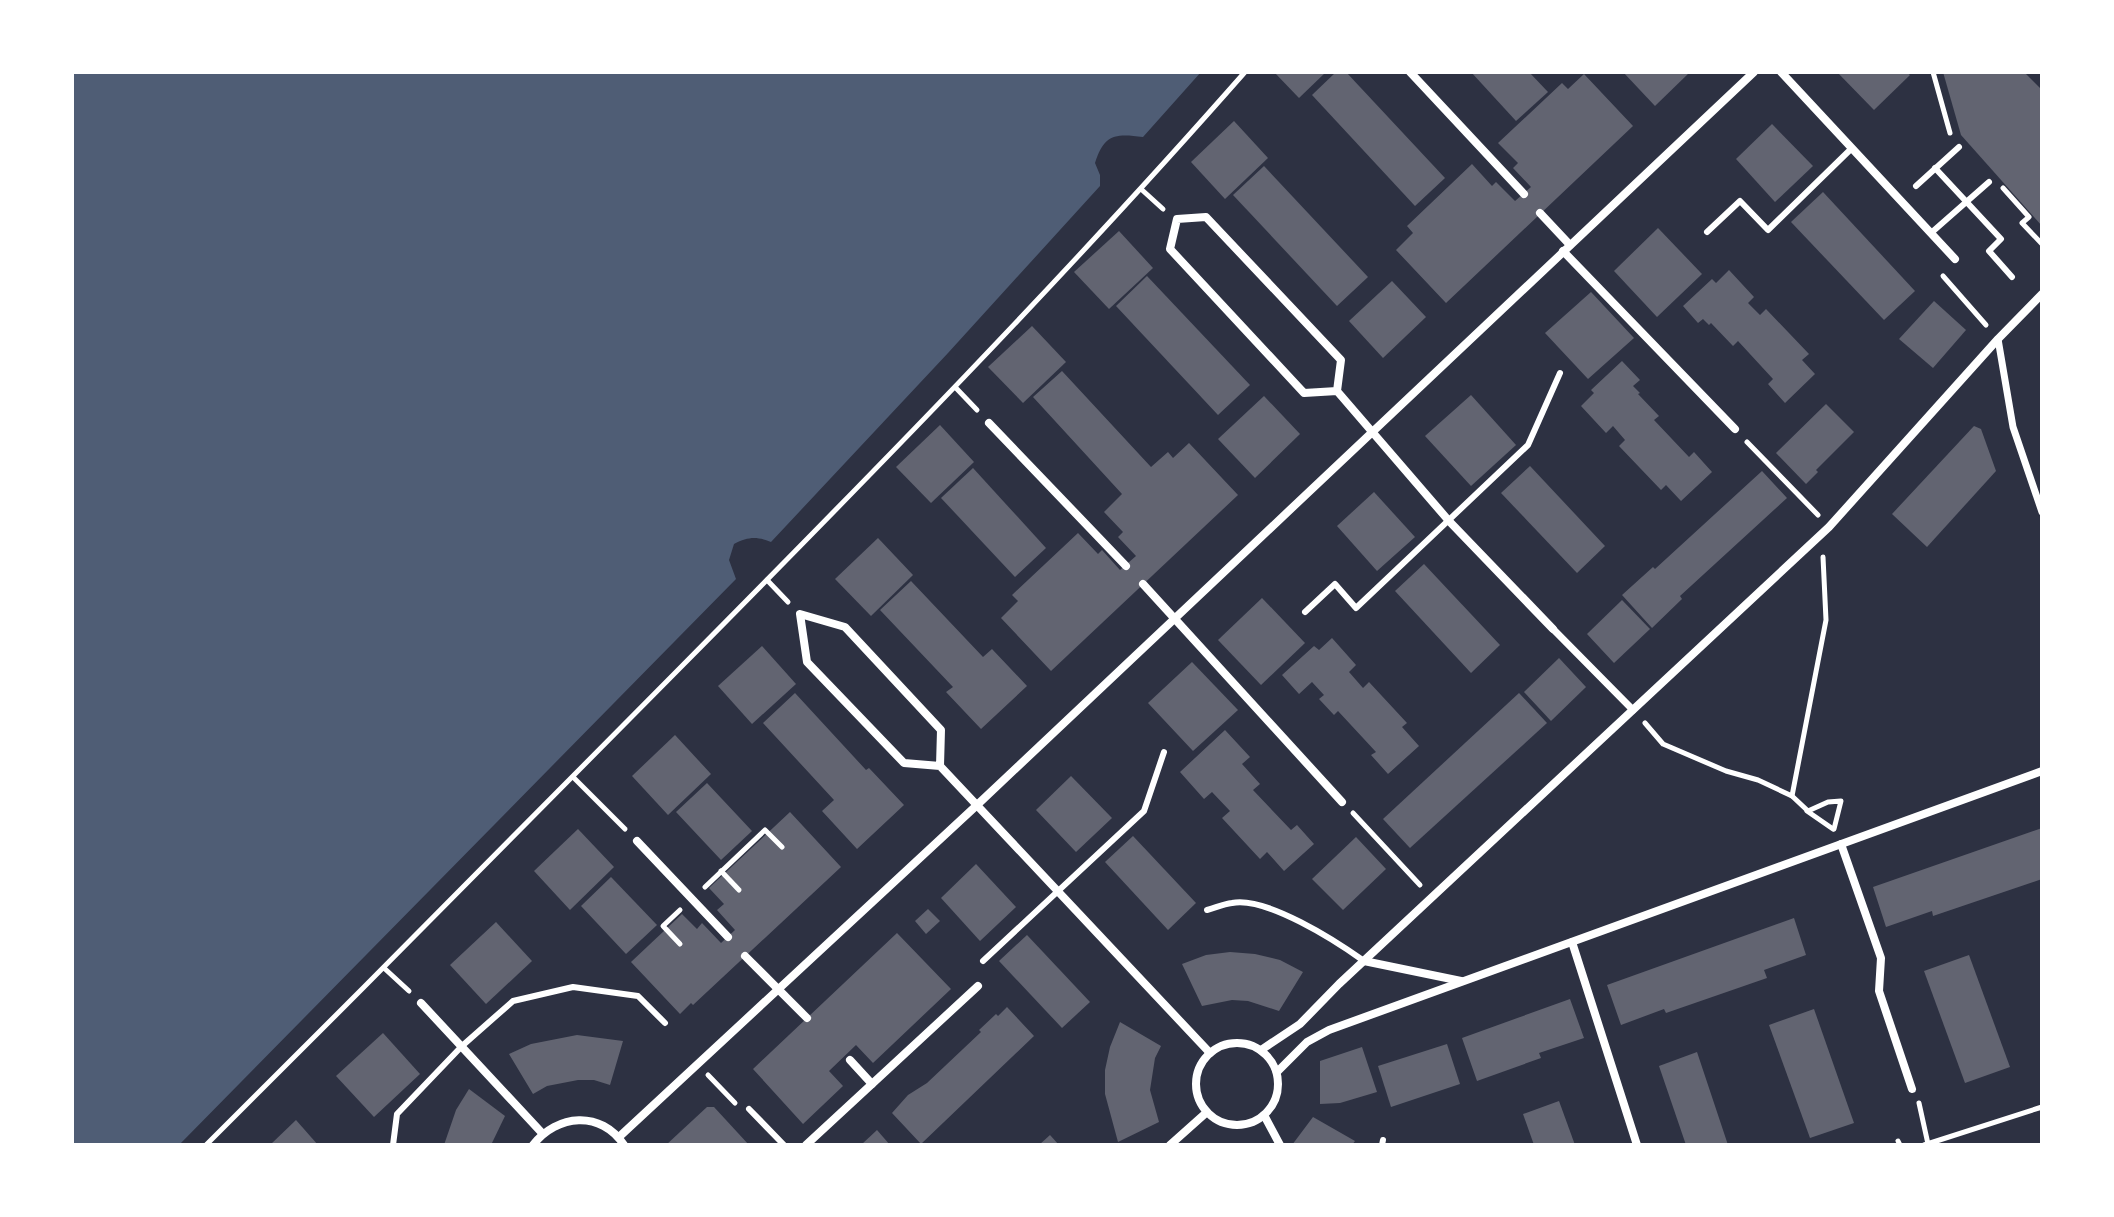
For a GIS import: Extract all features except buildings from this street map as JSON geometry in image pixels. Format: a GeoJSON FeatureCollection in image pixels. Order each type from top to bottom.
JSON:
{"type":"FeatureCollection","features":[{"type":"Feature","properties":{"kind":"street"},"geometry":{"type":"LineString","coordinates":[[1410,72],[1524,194]]}},
{"type":"Feature","properties":{"kind":"street"},"geometry":{"type":"LineString","coordinates":[[533,1145],[542,1133],[556,1124],[581,1119],[606,1126],[622,1141],[697,1063],[976,806],[1754,72]]}},
{"type":"Feature","properties":{"kind":"street"},"geometry":{"type":"LineString","coordinates":[[1781,72],[1955,259]]}},
{"type":"Feature","properties":{"kind":"street"},"geometry":{"type":"LineString","coordinates":[[1540,213],[1567,248],[1735,429]]}},
{"type":"Feature","properties":{"kind":"street"},"geometry":{"type":"LineString","coordinates":[[1337,391],[1304,393],[1170,249],[1177,219],[1206,217],[1341,360],[1337,391],[1372,433],[1449,521],[1633,710]]}},
{"type":"Feature","properties":{"kind":"street"},"geometry":{"type":"LineString","coordinates":[[1261,1050],[1300,1024],[1829,527],[2042,294]]}},
{"type":"Feature","properties":{"kind":"street"},"geometry":{"type":"LineString","coordinates":[[1998,339],[2013,427],[2042,512]]}},
{"type":"Feature","properties":{"kind":"street"},"geometry":{"type":"LineString","coordinates":[[989,423],[1126,566]]}},
{"type":"Feature","properties":{"kind":"street"},"geometry":{"type":"LineString","coordinates":[[1143,584],[1342,802]]}},
{"type":"Feature","properties":{"kind":"street"},"geometry":{"type":"LineString","coordinates":[[940,766],[941,730],[845,627],[800,614],[807,662],[904,763],[940,766],[1057,894],[1210,1053]]}},
{"type":"Feature","properties":{"kind":"street"},"geometry":{"type":"LineString","coordinates":[[1277,1072],[1307,1042],[1329,1030],[2042,771]]}},
{"type":"Feature","properties":{"kind":"street"},"geometry":{"type":"LineString","coordinates":[[637,841],[728,937]]}},
{"type":"Feature","properties":{"kind":"street"},"geometry":{"type":"LineString","coordinates":[[1841,844],[1881,958],[1879,991],[1912,1089]]}},
{"type":"Feature","properties":{"kind":"street"},"geometry":{"type":"LineString","coordinates":[[1572,942],[1637,1145]]}},
{"type":"Feature","properties":{"kind":"street"},"geometry":{"type":"LineString","coordinates":[[745,956],[807,1018]]}},
{"type":"Feature","properties":{"kind":"street"},"geometry":{"type":"LineString","coordinates":[[1364,961],[1462,981]]}},
{"type":"Feature","properties":{"kind":"street"},"geometry":{"type":"LineString","coordinates":[[806,1145],[978,986]]}},
{"type":"Feature","properties":{"kind":"street"},"geometry":{"type":"LineString","coordinates":[[421,1003],[542,1133]]}},
{"type":"Feature","properties":{"kind":"street"},"geometry":{"type":"LineString","coordinates":[[1235,1042],[1249,1044],[1271,1060],[1277,1072],[1276,1096],[1264,1115],[1253,1122],[1228,1124],[1207,1112],[1196,1088],[1201,1063],[1210,1053],[1221,1045],[1235,1042]]}},
{"type":"Feature","properties":{"kind":"street"},"geometry":{"type":"LineString","coordinates":[[850,1060],[872,1084]]}},
{"type":"Feature","properties":{"kind":"street"},"geometry":{"type":"LineString","coordinates":[[1170,1145],[1207,1112]]}},
{"type":"Feature","properties":{"kind":"street"},"geometry":{"type":"LineString","coordinates":[[1264,1115],[1280,1145]]}},
{"type":"Feature","properties":{"kind":"lane"},"geometry":{"type":"LineString","coordinates":[[1916,186],[1959,147]]}},
{"type":"Feature","properties":{"kind":"lane"},"geometry":{"type":"LineString","coordinates":[[1707,232],[1740,201],[1768,230],[1852,148]]}},
{"type":"Feature","properties":{"kind":"lane"},"geometry":{"type":"LineString","coordinates":[[1935,168],[2001,239],[1989,251],[2012,277]]}},
{"type":"Feature","properties":{"kind":"lane"},"geometry":{"type":"LineString","coordinates":[[1931,233],[1989,182]]}},
{"type":"Feature","properties":{"kind":"lane"},"geometry":{"type":"LineString","coordinates":[[1305,612],[1335,584],[1356,608],[1449,521],[1528,445],[1560,373]]}},
{"type":"Feature","properties":{"kind":"lane"},"geometry":{"type":"LineString","coordinates":[[983,961],[1144,811],[1164,752]]}},
{"type":"Feature","properties":{"kind":"lane"},"geometry":{"type":"LineString","coordinates":[[1207,910],[1234,902],[1257,906],[1296,919],[1364,961]]}},
{"type":"Feature","properties":{"kind":"lane"},"geometry":{"type":"LineString","coordinates":[[393,1145],[397,1114],[462,1046],[513,1001],[573,987],[638,996],[665,1023]]}},
{"type":"Feature","properties":{"kind":"lane"},"geometry":{"type":"LineString","coordinates":[[749,1109],[784,1145]]}},
{"type":"Feature","properties":{"kind":"path"},"geometry":{"type":"LineString","coordinates":[[206,1145],[956,388],[1245,72]]}},
{"type":"Feature","properties":{"kind":"path"},"geometry":{"type":"LineString","coordinates":[[1141,189],[1155,204],[1177,219]]}},
{"type":"Feature","properties":{"kind":"path"},"geometry":{"type":"LineString","coordinates":[[1955,259],[1940,272],[1998,339]]}},
{"type":"Feature","properties":{"kind":"path"},"geometry":{"type":"LineString","coordinates":[[956,388],[989,423]]}},
{"type":"Feature","properties":{"kind":"path"},"geometry":{"type":"LineString","coordinates":[[1735,429],[1829,527]]}},
{"type":"Feature","properties":{"kind":"path"},"geometry":{"type":"LineString","coordinates":[[1792,796],[1826,620],[1823,550]]}},
{"type":"Feature","properties":{"kind":"path"},"geometry":{"type":"LineString","coordinates":[[767,580],[800,614]]}},
{"type":"Feature","properties":{"kind":"path"},"geometry":{"type":"LineString","coordinates":[[1633,710],[1663,744],[1792,796],[1834,830],[1841,844]]}},
{"type":"Feature","properties":{"kind":"path"},"geometry":{"type":"LineString","coordinates":[[573,777],[637,841]]}},
{"type":"Feature","properties":{"kind":"path"},"geometry":{"type":"LineString","coordinates":[[1807,811],[1828,802],[1841,801],[1834,830]]}},
{"type":"Feature","properties":{"kind":"path"},"geometry":{"type":"LineString","coordinates":[[1342,802],[1424,888]]}},
{"type":"Feature","properties":{"kind":"path"},"geometry":{"type":"LineString","coordinates":[[706,886],[765,830],[782,847]]}},
{"type":"Feature","properties":{"kind":"path"},"geometry":{"type":"LineString","coordinates":[[721,871],[739,890]]}},
{"type":"Feature","properties":{"kind":"path"},"geometry":{"type":"LineString","coordinates":[[680,910],[663,926],[680,944]]}},
{"type":"Feature","properties":{"kind":"path"},"geometry":{"type":"LineString","coordinates":[[384,968],[421,1003]]}},
{"type":"Feature","properties":{"kind":"path"},"geometry":{"type":"LineString","coordinates":[[697,1063],[741,1109],[749,1109]]}},
{"type":"Feature","properties":{"kind":"path"},"geometry":{"type":"LineString","coordinates":[[1912,1089],[1917,1096],[1927,1145],[2042,1107]]}},
{"type":"Feature","properties":{"kind":"water"},"geometry":{"type":"Polygon","coordinates":[[[72,72],[1201,72],[1143,137],[1125,135],[1106,141],[1095,163],[1100,186],[948,353],[771,542],[752,538],[734,544],[729,560],[736,579],[179,1145],[72,1145],[72,72]]]}}]}
